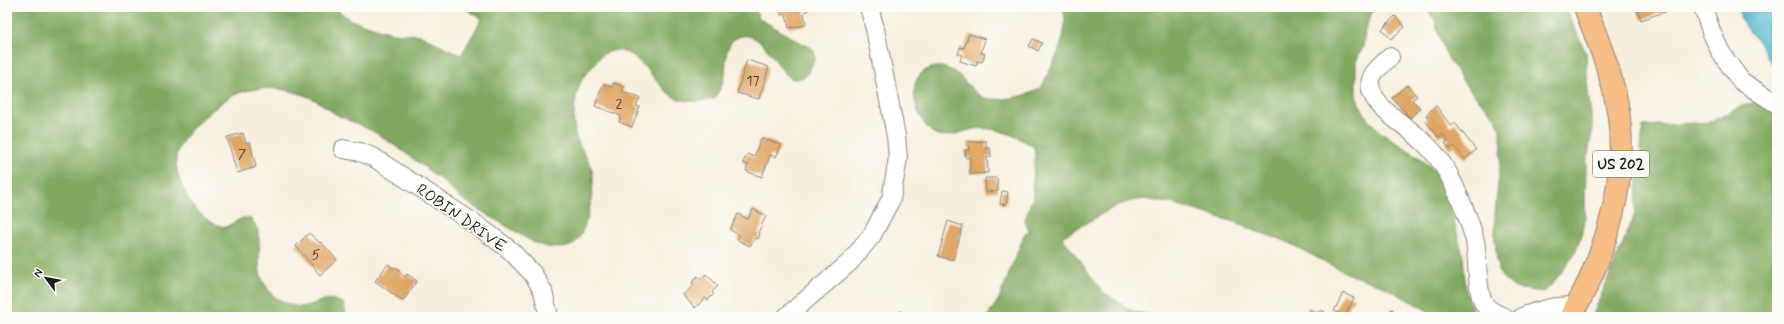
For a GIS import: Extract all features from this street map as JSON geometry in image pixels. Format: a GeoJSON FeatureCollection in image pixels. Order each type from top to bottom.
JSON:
{"type":"FeatureCollection","features":[{"type":"Feature","properties":{"kind":"main road","name":"US 202"},"geometry":{"type":"LineString","coordinates":[[1574,312],[1590,280],[1609,227],[1620,178],[1621,152],[1617,105],[1612,81],[1585,7]]}},
{"type":"Feature","properties":{"kind":"street"},"geometry":{"type":"LineString","coordinates":[[786,317],[850,262],[872,235],[891,199],[898,158],[896,136],[888,90],[869,7]]}},
{"type":"Feature","properties":{"kind":"street"},"geometry":{"type":"LineString","coordinates":[[1703,7],[1711,31],[1721,53],[1741,81],[1777,104]]}},
{"type":"Feature","properties":{"kind":"street"},"geometry":{"type":"LineString","coordinates":[[1390,57],[1371,79],[1370,88],[1374,98],[1389,114],[1418,137],[1446,171],[1459,195],[1471,224],[1475,242],[1481,295],[1484,304],[1493,312],[1504,317]]}},
{"type":"Feature","properties":{"kind":"street","name":"ROBIN DRIVE"},"geometry":{"type":"LineString","coordinates":[[343,149],[360,152],[373,157],[474,223],[510,250],[533,274],[543,291],[549,317]]}},
{"type":"Feature","properties":{"kind":"street"},"geometry":{"type":"LineString","coordinates":[[1522,317],[1542,309],[1556,306],[1574,312]]}},
{"type":"Feature","properties":{"kind":"green space"},"geometry":{"type":"Polygon","coordinates":[[[7,7],[334,7],[350,20],[392,33],[420,35],[461,55],[482,19],[463,7],[755,7],[758,18],[814,50],[815,59],[806,76],[793,79],[784,72],[763,45],[756,39],[750,36],[736,38],[729,46],[727,51],[725,74],[721,87],[714,99],[694,101],[674,97],[659,84],[635,58],[626,52],[617,50],[603,55],[582,79],[576,98],[574,113],[575,133],[590,164],[593,175],[589,211],[579,239],[571,246],[562,248],[543,246],[532,242],[465,201],[427,169],[377,134],[337,115],[321,103],[305,95],[281,89],[269,88],[245,91],[224,101],[204,117],[186,136],[178,150],[176,166],[178,176],[186,194],[197,210],[220,226],[226,227],[242,218],[250,218],[256,227],[259,237],[261,277],[265,285],[274,296],[286,303],[303,307],[329,299],[336,300],[344,304],[346,317],[7,317],[7,7]]]}},
{"type":"Feature","properties":{"kind":"green space"},"geometry":{"type":"Polygon","coordinates":[[[1063,7],[1374,7],[1365,30],[1363,47],[1356,62],[1356,95],[1367,118],[1381,132],[1419,157],[1443,178],[1463,256],[1466,291],[1471,306],[1479,317],[1446,317],[1432,313],[1381,285],[1350,275],[1285,241],[1249,229],[1241,224],[1174,204],[1145,199],[1131,201],[1114,207],[1062,237],[1103,292],[1134,312],[1166,317],[987,317],[999,299],[1025,233],[1029,232],[1025,220],[1033,196],[1032,186],[1035,156],[1034,147],[1020,139],[998,130],[982,128],[947,136],[938,135],[932,132],[922,120],[918,112],[915,95],[916,81],[920,74],[926,70],[933,67],[941,67],[954,72],[974,91],[985,98],[1006,99],[1037,90],[1043,84],[1062,41],[1065,24],[1063,7]]]}},
{"type":"Feature","properties":{"kind":"green space"},"geometry":{"type":"Polygon","coordinates":[[[1425,7],[1565,7],[1586,53],[1588,92],[1593,129],[1586,164],[1585,217],[1581,236],[1575,253],[1549,288],[1542,292],[1515,288],[1503,278],[1498,270],[1495,241],[1495,213],[1502,145],[1499,127],[1496,118],[1466,86],[1448,58],[1440,40],[1435,20],[1425,7]]]}},
{"type":"Feature","properties":{"kind":"green space"},"geometry":{"type":"Polygon","coordinates":[[[1758,103],[1768,108],[1777,116],[1777,317],[1592,317],[1635,214],[1643,126],[1711,122],[1746,104],[1758,103]]]}},
{"type":"Feature","properties":{"kind":"water"},"geometry":{"type":"Polygon","coordinates":[[[1739,7],[1777,7],[1777,69],[1743,22],[1739,13],[1739,7]]]}},
{"type":"Feature","properties":{"kind":"building"},"geometry":{"type":"Polygon","coordinates":[[[779,7],[807,7],[808,11],[804,12],[806,25],[789,28],[786,14],[781,15],[779,7]]]}},
{"type":"Feature","properties":{"kind":"building"},"geometry":{"type":"Polygon","coordinates":[[[1636,7],[1665,7],[1667,11],[1641,20],[1636,7]]]}},
{"type":"Feature","properties":{"kind":"building"},"geometry":{"type":"Polygon","coordinates":[[[1395,16],[1405,27],[1391,39],[1382,29],[1395,16]]]}},
{"type":"Feature","properties":{"kind":"building"},"geometry":{"type":"Polygon","coordinates":[[[969,34],[985,39],[981,53],[985,54],[982,62],[977,61],[976,66],[960,61],[962,54],[958,54],[960,47],[964,48],[969,34]]]}},
{"type":"Feature","properties":{"kind":"building"},"geometry":{"type":"Polygon","coordinates":[[[1033,39],[1042,43],[1038,51],[1029,46],[1033,39]]]}},
{"type":"Feature","properties":{"kind":"building"},"geometry":{"type":"Polygon","coordinates":[[[747,60],[769,67],[759,99],[737,93],[747,60]]]}},
{"type":"Feature","properties":{"kind":"building"},"geometry":{"type":"Polygon","coordinates":[[[613,83],[624,87],[622,92],[640,98],[636,106],[640,107],[632,127],[619,122],[621,116],[595,106],[603,84],[612,87],[613,83]]]}},
{"type":"Feature","properties":{"kind":"building"},"geometry":{"type":"Polygon","coordinates":[[[1407,85],[1417,96],[1412,100],[1420,108],[1410,118],[1392,98],[1407,85]]]}},
{"type":"Feature","properties":{"kind":"building"},"geometry":{"type":"Polygon","coordinates":[[[1436,106],[1451,126],[1455,123],[1476,150],[1465,159],[1454,146],[1450,149],[1445,143],[1448,140],[1443,134],[1439,137],[1425,121],[1428,118],[1426,115],[1436,106]]]}},
{"type":"Feature","properties":{"kind":"building"},"geometry":{"type":"Polygon","coordinates":[[[243,133],[246,143],[250,142],[256,167],[237,173],[227,137],[243,133]]]}},
{"type":"Feature","properties":{"kind":"building"},"geometry":{"type":"Polygon","coordinates":[[[761,138],[781,145],[776,157],[770,155],[762,177],[746,171],[748,165],[743,163],[747,154],[754,157],[761,138]]]}},
{"type":"Feature","properties":{"kind":"building"},"geometry":{"type":"Polygon","coordinates":[[[986,141],[986,148],[990,148],[991,157],[987,157],[988,173],[970,174],[970,157],[966,158],[965,150],[969,150],[968,142],[986,141]]]}},
{"type":"Feature","properties":{"kind":"building"},"geometry":{"type":"Polygon","coordinates":[[[985,178],[997,178],[998,191],[986,192],[985,178]]]}},
{"type":"Feature","properties":{"kind":"building"},"geometry":{"type":"Polygon","coordinates":[[[1002,191],[1008,192],[1006,205],[1000,204],[1002,191]]]}},
{"type":"Feature","properties":{"kind":"building"},"geometry":{"type":"Polygon","coordinates":[[[753,209],[766,216],[758,233],[760,234],[758,239],[755,238],[750,246],[737,240],[740,235],[730,230],[738,214],[748,219],[753,209]]]}},
{"type":"Feature","properties":{"kind":"building"},"geometry":{"type":"Polygon","coordinates":[[[948,221],[963,226],[953,260],[938,256],[948,221]]]}},
{"type":"Feature","properties":{"kind":"building"},"geometry":{"type":"Polygon","coordinates":[[[309,233],[320,243],[321,242],[337,260],[320,275],[296,246],[309,233]]]}},
{"type":"Feature","properties":{"kind":"building"},"geometry":{"type":"Polygon","coordinates":[[[388,264],[394,269],[395,267],[400,270],[399,272],[405,277],[407,274],[417,281],[403,301],[375,281],[388,264]]]}},
{"type":"Feature","properties":{"kind":"building"},"geometry":{"type":"Polygon","coordinates":[[[706,274],[718,286],[712,292],[714,294],[708,300],[705,298],[695,308],[683,295],[694,285],[692,282],[698,276],[701,279],[706,274]]]}},
{"type":"Feature","properties":{"kind":"building"},"geometry":{"type":"Polygon","coordinates":[[[1343,293],[1354,298],[1345,316],[1334,311],[1343,293]]]}},
{"type":"Feature","properties":{"kind":"building"},"geometry":{"type":"Polygon","coordinates":[[[1310,309],[1318,313],[1320,310],[1325,312],[1322,317],[1305,317],[1310,309]]]}},
{"type":"Feature","properties":{"kind":"building"},"geometry":{"type":"Polygon","coordinates":[[[1392,309],[1402,317],[1385,317],[1392,309]]]}},
{"type":"Feature","properties":{"kind":"building"},"geometry":{"type":"Polygon","coordinates":[[[900,311],[910,317],[897,317],[900,311]]]}}]}
